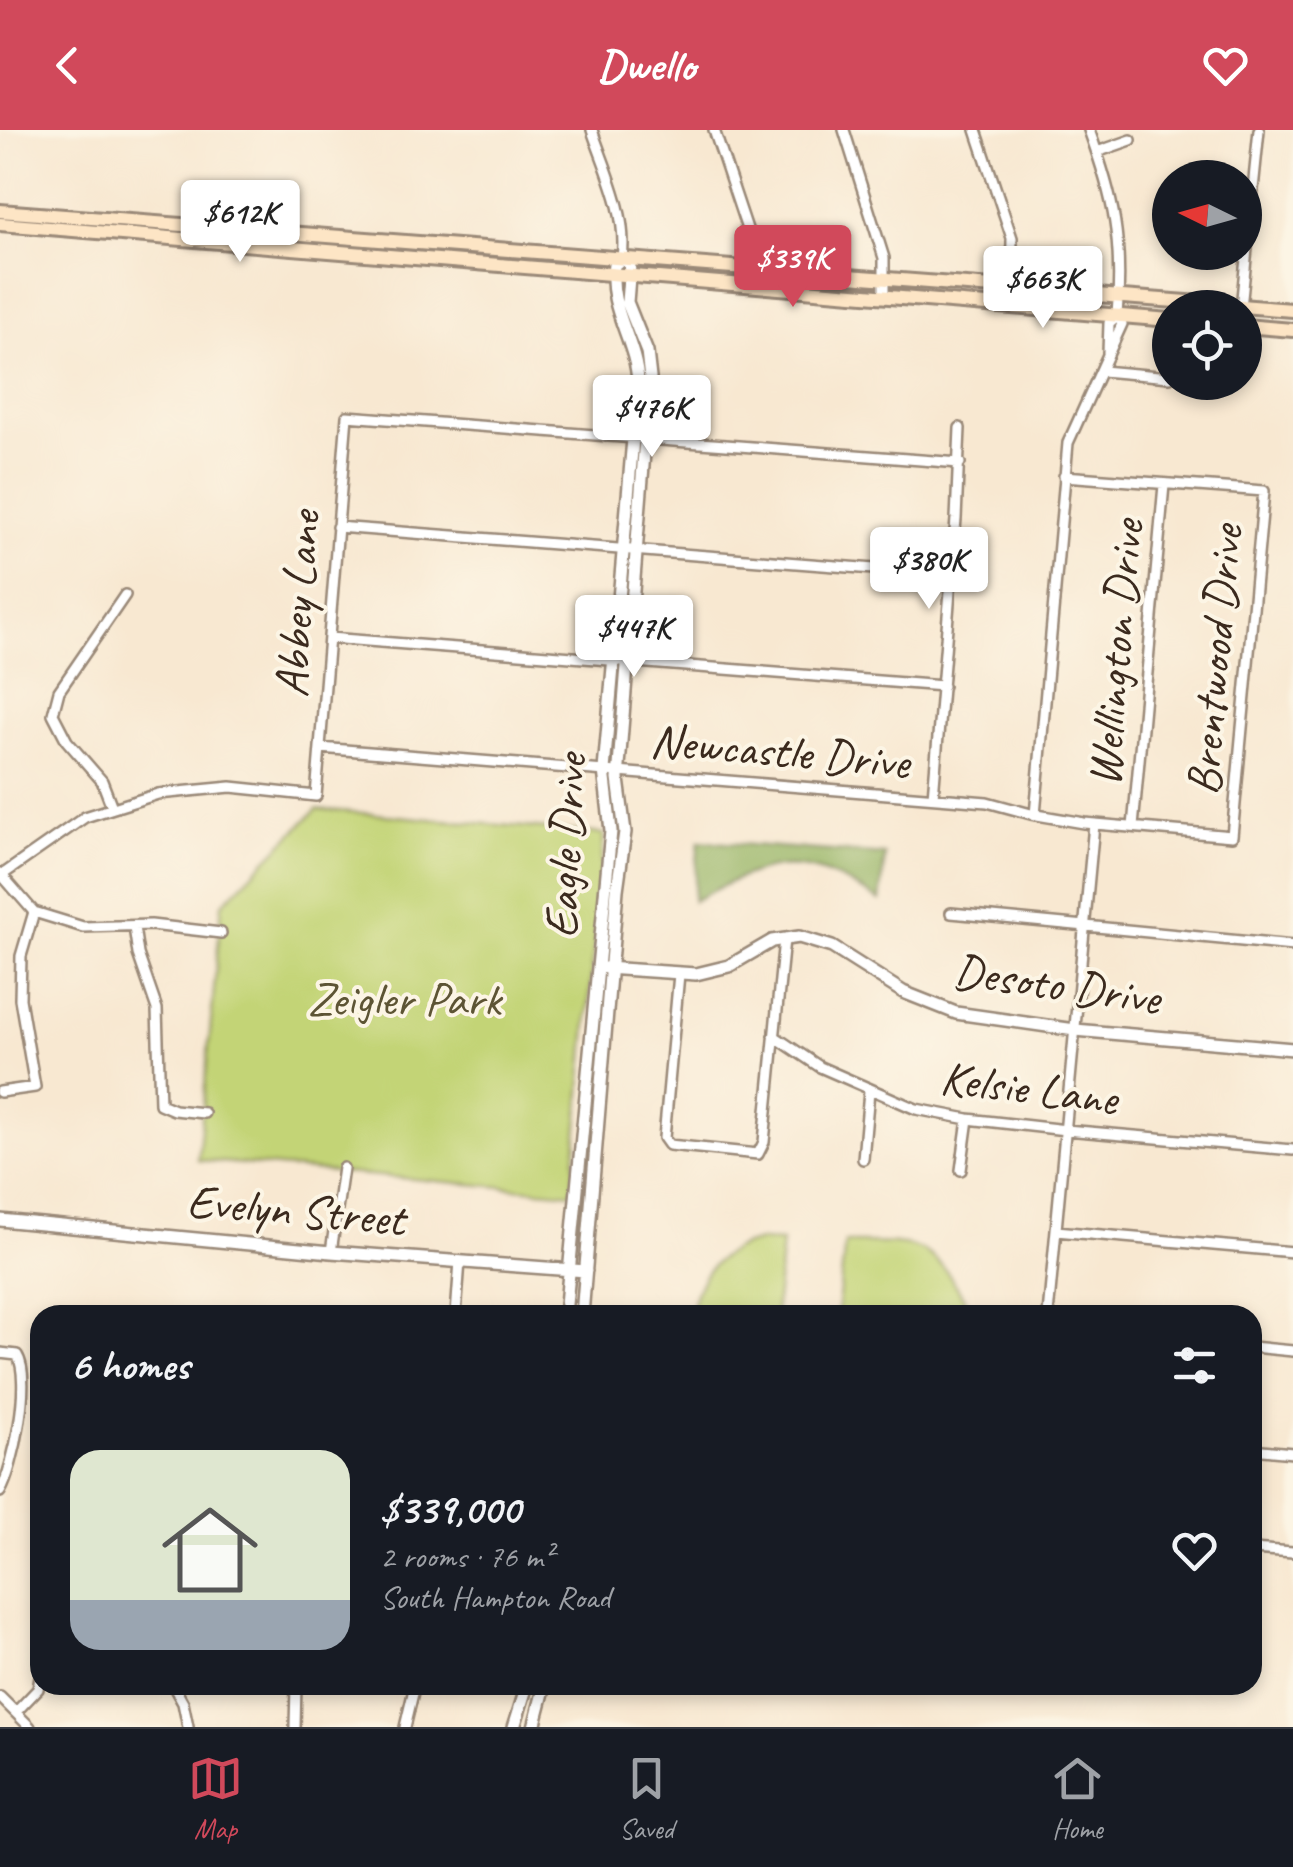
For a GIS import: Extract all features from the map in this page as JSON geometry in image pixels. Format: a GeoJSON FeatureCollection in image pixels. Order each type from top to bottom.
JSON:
{"type":"FeatureCollection","features":[{"type":"Feature","properties":{"kind":"main road"},"geometry":{"type":"LineString","coordinates":[[0,211],[10,220],[288,240],[456,261],[1152,319]]}},
{"type":"Feature","properties":{"kind":"main road"},"geometry":{"type":"LineString","coordinates":[[288,240],[457,245],[1152,299]]}},
{"type":"Feature","properties":{"kind":"main road"},"geometry":{"type":"LineString","coordinates":[[456,261],[457,245]]}},
{"type":"Feature","properties":{"kind":"main road"},"geometry":{"type":"LineString","coordinates":[[1262,308],[1293,310]]}},
{"type":"Feature","properties":{"kind":"main road"},"geometry":{"type":"LineString","coordinates":[[1262,327],[1293,330]]}},
{"type":"Feature","properties":{"kind":"street"},"geometry":{"type":"LineString","coordinates":[[592,130],[625,237],[622,258],[612,272]]}},
{"type":"Feature","properties":{"kind":"street"},"geometry":{"type":"LineString","coordinates":[[714,130],[748,232],[750,286]]}},
{"type":"Feature","properties":{"kind":"street"},"geometry":{"type":"LineString","coordinates":[[844,130],[884,258],[884,296]]}},
{"type":"Feature","properties":{"kind":"street"},"geometry":{"type":"LineString","coordinates":[[976,130],[1012,238],[1011,307]]}},
{"type":"Feature","properties":{"kind":"street"},"geometry":{"type":"LineString","coordinates":[[1035,814],[1068,443],[1122,324],[1117,316],[1120,254],[1114,206],[1089,130]]}},
{"type":"Feature","properties":{"kind":"street"},"geometry":{"type":"LineString","coordinates":[[1243,290],[1258,130]]}},
{"type":"Feature","properties":{"kind":"street"},"geometry":{"type":"LineString","coordinates":[[1097,152],[1131,140]]}},
{"type":"Feature","properties":{"kind":"street","name":"Eagle Drive"},"geometry":{"type":"LineString","coordinates":[[566,1305],[596,968],[618,832],[604,770],[612,660],[622,548],[649,364],[627,302],[630,265],[622,258]]}},
{"type":"Feature","properties":{"kind":"street","name":"Eagle Drive"},"geometry":{"type":"LineString","coordinates":[[583,1305],[610,969],[618,772],[636,549],[637,366],[612,300],[612,272]]}},
{"type":"Feature","properties":{"kind":"street"},"geometry":{"type":"LineString","coordinates":[[1102,370],[1152,375]]}},
{"type":"Feature","properties":{"kind":"street","name":"Abbey Lane"},"geometry":{"type":"LineString","coordinates":[[112,807],[200,788],[231,787],[316,796],[347,416],[638,439]]}},
{"type":"Feature","properties":{"kind":"street"},"geometry":{"type":"LineString","coordinates":[[933,798],[960,428]]}},
{"type":"Feature","properties":{"kind":"street"},"geometry":{"type":"LineString","coordinates":[[638,439],[960,463]]}},
{"type":"Feature","properties":{"kind":"street"},"geometry":{"type":"LineString","coordinates":[[1064,476],[1164,484]]}},
{"type":"Feature","properties":{"kind":"street","name":"Brentwood Drive"},"geometry":{"type":"LineString","coordinates":[[1164,484],[1264,491],[1232,836]]}},
{"type":"Feature","properties":{"kind":"street","name":"Wellington Drive"},"geometry":{"type":"LineString","coordinates":[[1134,827],[1164,484]]}},
{"type":"Feature","properties":{"kind":"street"},"geometry":{"type":"LineString","coordinates":[[337,527],[951,575]]}},
{"type":"Feature","properties":{"kind":"street"},"geometry":{"type":"LineString","coordinates":[[124,594],[59,691],[53,714],[67,742],[102,781],[112,807],[86,817],[1,874],[34,912],[82,927],[151,925],[221,933]]}},
{"type":"Feature","properties":{"kind":"street"},"geometry":{"type":"LineString","coordinates":[[329,638],[943,686]]}},
{"type":"Feature","properties":{"kind":"street","name":"Newcastle Drive"},"geometry":{"type":"LineString","coordinates":[[320,748],[1006,804],[1035,814],[1094,824],[1232,836]]}},
{"type":"Feature","properties":{"kind":"street"},"geometry":{"type":"LineString","coordinates":[[1049,1305],[1094,824]]}},
{"type":"Feature","properties":{"kind":"street"},"geometry":{"type":"LineString","coordinates":[[0,1092],[35,1088],[20,999],[21,956],[34,912]]}},
{"type":"Feature","properties":{"kind":"street"},"geometry":{"type":"LineString","coordinates":[[952,914],[965,912],[1085,928],[1293,946]]}},
{"type":"Feature","properties":{"kind":"street"},"geometry":{"type":"LineString","coordinates":[[134,927],[138,954],[157,1008],[160,1104],[174,1110],[204,1112]]}},
{"type":"Feature","properties":{"kind":"street","name":"Desoto Drive"},"geometry":{"type":"LineString","coordinates":[[784,939],[799,937],[832,946],[903,992],[956,1013],[1075,1030],[1293,1049]]}},
{"type":"Feature","properties":{"kind":"street"},"geometry":{"type":"LineString","coordinates":[[596,968],[696,974],[730,966],[761,946],[784,939],[762,1151],[758,1154],[669,1145],[664,1138],[680,974]]}},
{"type":"Feature","properties":{"kind":"street"},"geometry":{"type":"LineString","coordinates":[[593,1001],[601,1004],[601,1078]]}},
{"type":"Feature","properties":{"kind":"street","name":"Kelsie Lane"},"geometry":{"type":"LineString","coordinates":[[774,1036],[820,1067],[916,1109],[1066,1130],[1293,1150]]}},
{"type":"Feature","properties":{"kind":"street"},"geometry":{"type":"LineString","coordinates":[[863,1159],[869,1091]]}},
{"type":"Feature","properties":{"kind":"street"},"geometry":{"type":"LineString","coordinates":[[962,1170],[968,1119]]}},
{"type":"Feature","properties":{"kind":"street"},"geometry":{"type":"LineString","coordinates":[[331,1252],[342,1168]]}},
{"type":"Feature","properties":{"kind":"street"},"geometry":{"type":"LineString","coordinates":[[577,1184],[594,1186]]}},
{"type":"Feature","properties":{"kind":"street","name":"Evelyn Street"},"geometry":{"type":"LineString","coordinates":[[0,1220],[331,1252],[586,1271]]}},
{"type":"Feature","properties":{"kind":"street"},"geometry":{"type":"LineString","coordinates":[[1056,1230],[1293,1252]]}},
{"type":"Feature","properties":{"kind":"street"},"geometry":{"type":"LineString","coordinates":[[457,1305],[460,1261]]}},
{"type":"Feature","properties":{"kind":"street"},"geometry":{"type":"LineString","coordinates":[[1262,1348],[1293,1351]]}},
{"type":"Feature","properties":{"kind":"street"},"geometry":{"type":"LineString","coordinates":[[0,1353],[17,1355],[22,1367],[20,1420],[10,1474],[0,1492]]}},
{"type":"Feature","properties":{"kind":"street"},"geometry":{"type":"LineString","coordinates":[[1262,1450],[1293,1453]]}},
{"type":"Feature","properties":{"kind":"street"},"geometry":{"type":"LineString","coordinates":[[1262,1550],[1293,1552]]}},
{"type":"Feature","properties":{"kind":"street"},"geometry":{"type":"LineString","coordinates":[[16,1712],[32,1695]]}},
{"type":"Feature","properties":{"kind":"street"},"geometry":{"type":"LineString","coordinates":[[179,1695],[188,1727]]}},
{"type":"Feature","properties":{"kind":"street"},"geometry":{"type":"LineString","coordinates":[[295,1727],[296,1695]]}},
{"type":"Feature","properties":{"kind":"street"},"geometry":{"type":"LineString","coordinates":[[405,1727],[413,1695]]}},
{"type":"Feature","properties":{"kind":"street"},"geometry":{"type":"LineString","coordinates":[[514,1727],[524,1695]]}},
{"type":"Feature","properties":{"kind":"street"},"geometry":{"type":"LineString","coordinates":[[534,1727],[542,1695]]}},
{"type":"Feature","properties":{"kind":"street"},"geometry":{"type":"LineString","coordinates":[[0,1696],[30,1727]]}},
{"type":"Feature","properties":{"kind":"green space","name":"Zeigler Park"},"geometry":{"type":"Polygon","coordinates":[[[317,809],[604,834],[572,1193],[198,1160],[222,904],[317,809]]]}},
{"type":"Feature","properties":{"kind":"green space"},"geometry":{"type":"Polygon","coordinates":[[[699,841],[885,855],[880,901],[829,874],[787,866],[745,876],[693,901],[699,841]]]}},
{"type":"Feature","properties":{"kind":"green space"},"geometry":{"type":"Polygon","coordinates":[[[782,1242],[776,1305],[693,1305],[712,1266],[746,1245],[782,1242]]]}},
{"type":"Feature","properties":{"kind":"green space"},"geometry":{"type":"Polygon","coordinates":[[[845,1243],[891,1243],[907,1245],[933,1257],[968,1305],[838,1305],[845,1243]]]}}]}
